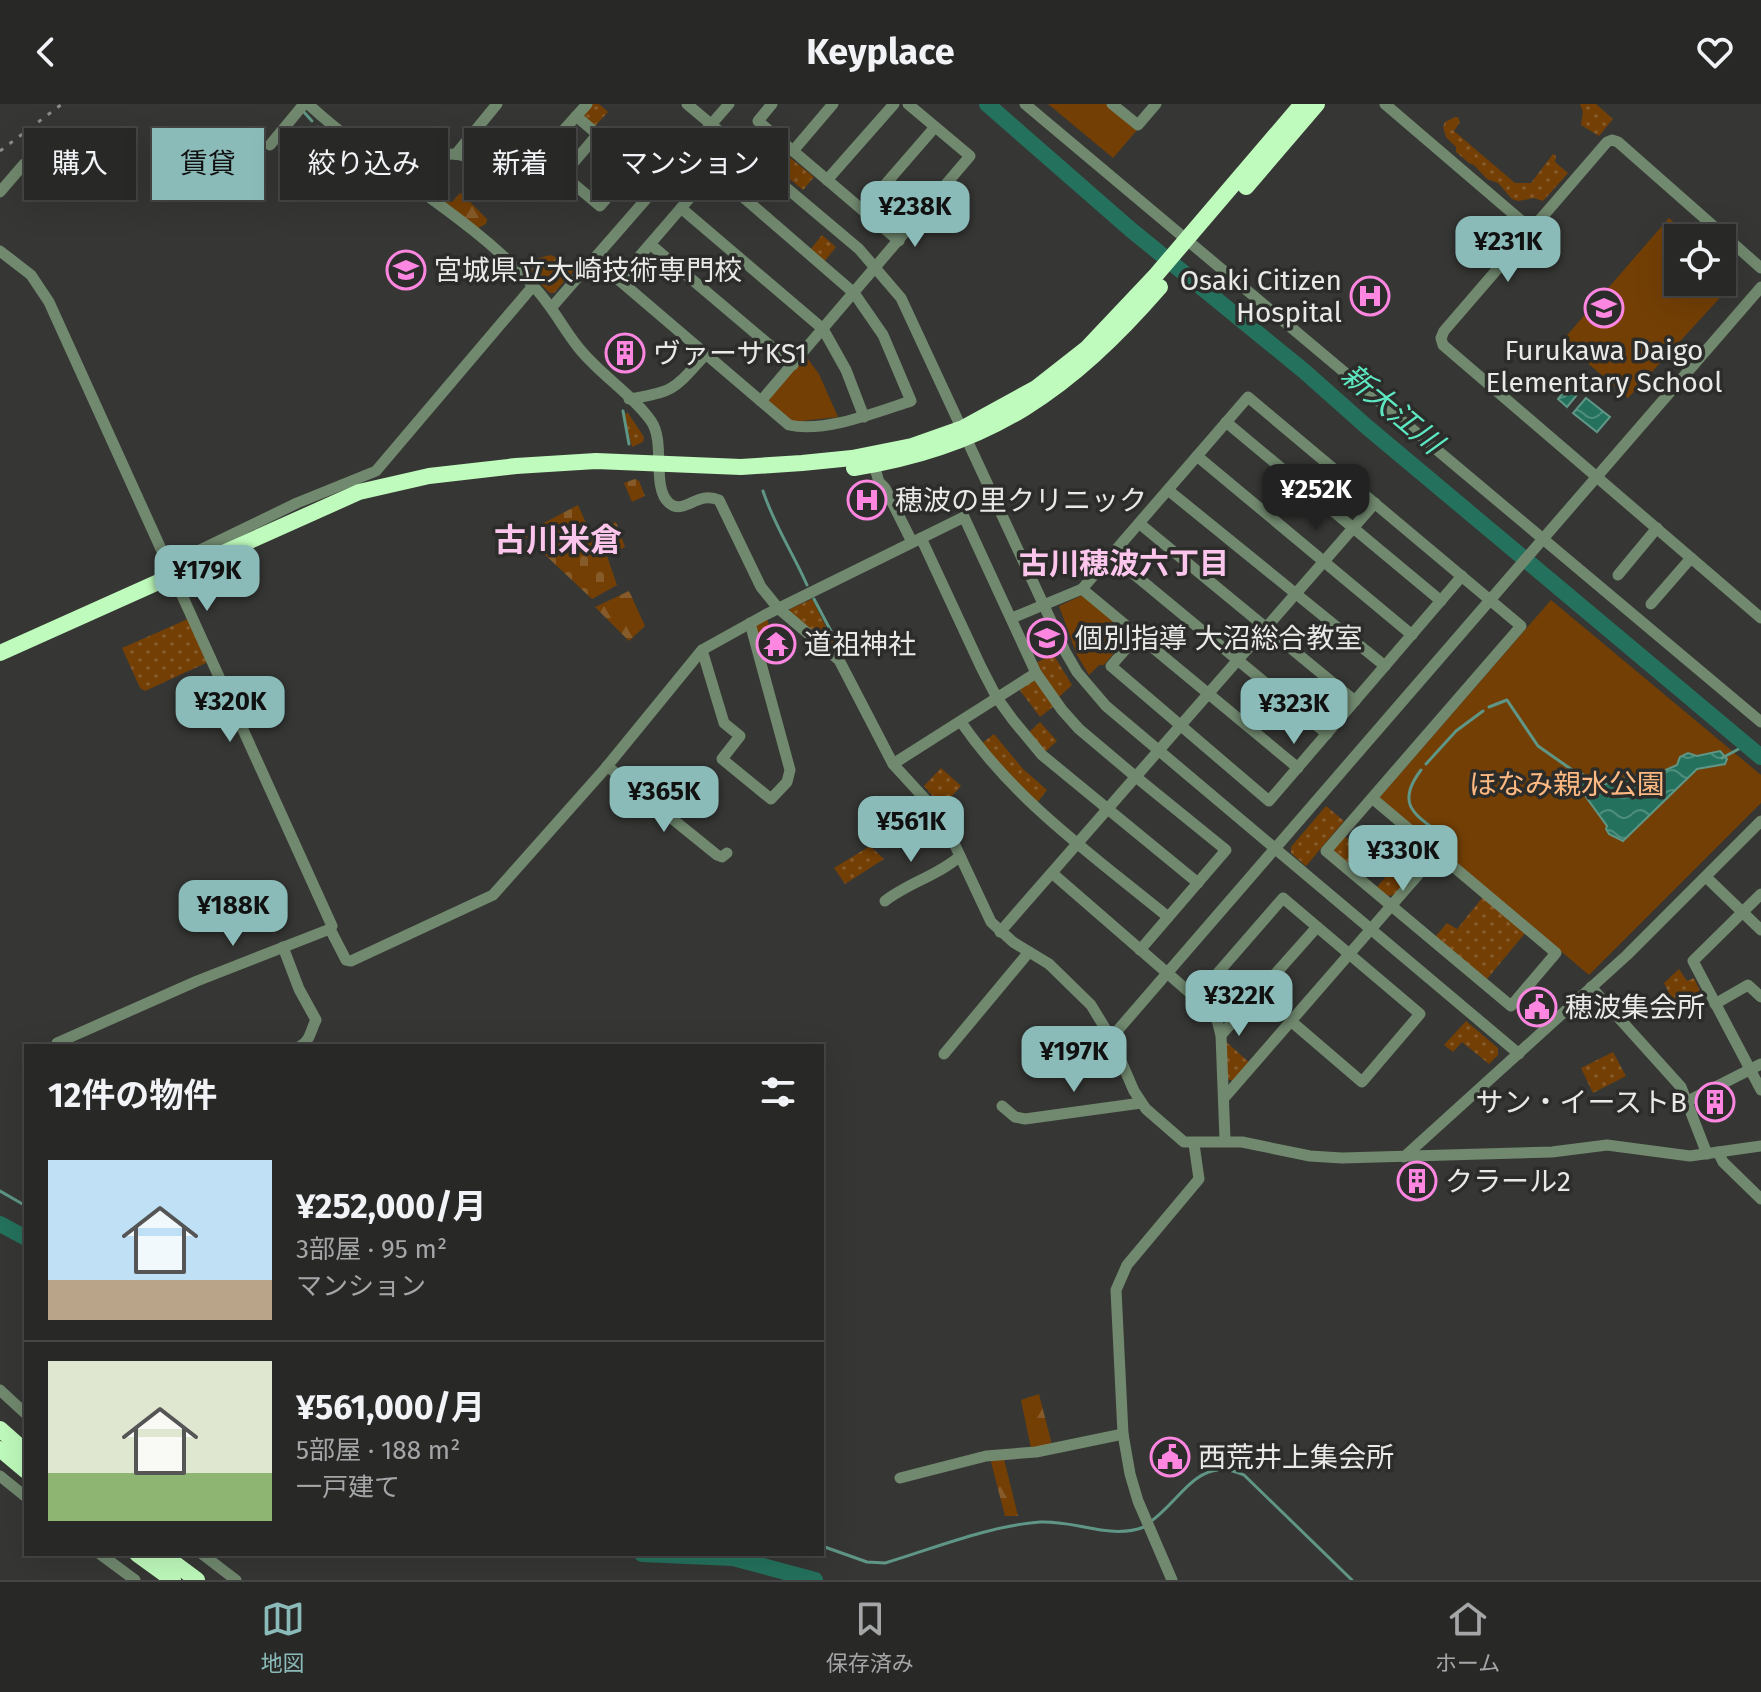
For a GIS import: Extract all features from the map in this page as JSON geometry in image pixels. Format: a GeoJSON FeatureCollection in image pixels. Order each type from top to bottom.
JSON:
{"type":"FeatureCollection","features":[{"type":"Feature","properties":{"kind":"highway"},"geometry":{"type":"LineString","coordinates":[[1186,248],[1302,104]]}},
{"type":"Feature","properties":{"kind":"highway"},"geometry":{"type":"LineString","coordinates":[[0,653],[170,571],[359,492],[429,476],[596,461],[828,472],[909,458],[1052,391],[1115,337],[1186,248],[1317,104]]}},
{"type":"Feature","properties":{"kind":"highway"},"geometry":{"type":"LineString","coordinates":[[741,467],[852,458],[965,434]]}},
{"type":"Feature","properties":{"kind":"highway"},"geometry":{"type":"LineString","coordinates":[[0,1429],[24,1450]]}},
{"type":"Feature","properties":{"kind":"highway"},"geometry":{"type":"LineString","coordinates":[[0,1449],[24,1469]]}},
{"type":"Feature","properties":{"kind":"highway"},"geometry":{"type":"LineString","coordinates":[[140,1556],[173,1580]]}},
{"type":"Feature","properties":{"kind":"highway"},"geometry":{"type":"LineString","coordinates":[[165,1556],[197,1580]]}},
{"type":"Feature","properties":{"kind":"street"},"geometry":{"type":"LineString","coordinates":[[270,145],[306,104],[333,128]]}},
{"type":"Feature","properties":{"kind":"street"},"geometry":{"type":"LineString","coordinates":[[456,154],[497,104]]}},
{"type":"Feature","properties":{"kind":"street"},"geometry":{"type":"LineString","coordinates":[[448,155],[464,156],[510,190],[587,104]]}},
{"type":"Feature","properties":{"kind":"street"},"geometry":{"type":"LineString","coordinates":[[687,104],[859,249],[901,298],[1066,653],[1091,689],[1106,706],[1519,1054]]}},
{"type":"Feature","properties":{"kind":"street"},"geometry":{"type":"LineString","coordinates":[[708,128],[729,104]]}},
{"type":"Feature","properties":{"kind":"street"},"geometry":{"type":"LineString","coordinates":[[772,104],[758,121],[899,241]]}},
{"type":"Feature","properties":{"kind":"street"},"geometry":{"type":"LineString","coordinates":[[793,151],[833,104]]}},
{"type":"Feature","properties":{"kind":"street"},"geometry":{"type":"LineString","coordinates":[[827,180],[894,104]]}},
{"type":"Feature","properties":{"kind":"street"},"geometry":{"type":"LineString","coordinates":[[761,401],[970,156],[908,104]]}},
{"type":"Feature","properties":{"kind":"street"},"geometry":{"type":"LineString","coordinates":[[1025,104],[1186,248],[1544,539],[1761,722]]}},
{"type":"Feature","properties":{"kind":"street"},"geometry":{"type":"LineString","coordinates":[[1112,104],[1138,125],[1156,104]]}},
{"type":"Feature","properties":{"kind":"street"},"geometry":{"type":"LineString","coordinates":[[1385,104],[1532,230]]}},
{"type":"Feature","properties":{"kind":"street"},"geometry":{"type":"LineString","coordinates":[[576,116],[592,130]]}},
{"type":"Feature","properties":{"kind":"street"},"geometry":{"type":"LineString","coordinates":[[863,210],[935,127]]}},
{"type":"Feature","properties":{"kind":"street"},"geometry":{"type":"LineString","coordinates":[[1761,268],[1612,140],[1607,142],[1441,338],[1443,345],[1761,618]]}},
{"type":"Feature","properties":{"kind":"street"},"geometry":{"type":"LineString","coordinates":[[592,141],[563,175],[592,199]]}},
{"type":"Feature","properties":{"kind":"street"},"geometry":{"type":"LineString","coordinates":[[0,192],[24,164]]}},
{"type":"Feature","properties":{"kind":"street"},"geometry":{"type":"LineString","coordinates":[[595,260],[789,425],[799,427],[864,417],[911,401],[883,335],[854,293],[713,171],[619,280]]}},
{"type":"Feature","properties":{"kind":"street"},"geometry":{"type":"LineString","coordinates":[[431,200],[484,240],[533,286],[552,307],[579,348],[651,421],[657,434],[658,464],[669,503],[678,507],[689,505],[699,497],[710,496],[719,500],[761,587],[778,608],[839,660],[893,764],[937,812],[991,922],[1000,932],[1049,964],[1075,988],[1098,1015],[1141,1103],[1177,1138],[1194,1144],[1225,1140],[1318,1158],[1552,1152],[1607,1145],[1690,1156],[1761,1146]]}},
{"type":"Feature","properties":{"kind":"street"},"geometry":{"type":"LineString","coordinates":[[552,307],[646,200]]}},
{"type":"Feature","properties":{"kind":"street"},"geometry":{"type":"LineString","coordinates":[[681,208],[823,329],[846,370],[864,417]]}},
{"type":"Feature","properties":{"kind":"street"},"geometry":{"type":"LineString","coordinates":[[650,244],[793,365]]}},
{"type":"Feature","properties":{"kind":"street"},"geometry":{"type":"LineString","coordinates":[[0,251],[31,275],[49,302],[346,960],[351,961],[493,895],[607,766],[702,650],[778,608],[964,517],[1036,673],[1050,695],[1079,729],[1226,850],[1140,950]]}},
{"type":"Feature","properties":{"kind":"street"},"geometry":{"type":"LineString","coordinates":[[170,571],[297,503],[376,471],[533,286]]}},
{"type":"Feature","properties":{"kind":"street"},"geometry":{"type":"LineString","coordinates":[[1111,1038],[1761,287]]}},
{"type":"Feature","properties":{"kind":"street"},"geometry":{"type":"LineString","coordinates":[[629,399],[667,392],[706,354]]}},
{"type":"Feature","properties":{"kind":"street"},"geometry":{"type":"LineString","coordinates":[[1012,618],[1082,589],[1248,397],[1521,626],[1326,851],[1511,1006],[1556,953],[1372,798]]}},
{"type":"Feature","properties":{"kind":"street"},"geometry":{"type":"LineString","coordinates":[[1226,422],[1441,601]]}},
{"type":"Feature","properties":{"kind":"street"},"geometry":{"type":"LineString","coordinates":[[1197,456],[1412,635]]}},
{"type":"Feature","properties":{"kind":"street"},"geometry":{"type":"LineString","coordinates":[[874,465],[879,482],[916,540],[997,698],[1042,755],[1198,883]]}},
{"type":"Feature","properties":{"kind":"street"},"geometry":{"type":"LineString","coordinates":[[1168,490],[1385,666]]}},
{"type":"Feature","properties":{"kind":"street"},"geometry":{"type":"LineString","coordinates":[[1000,932],[1375,503]]}},
{"type":"Feature","properties":{"kind":"street"},"geometry":{"type":"LineString","coordinates":[[1140,524],[1355,701]]}},
{"type":"Feature","properties":{"kind":"street"},"geometry":{"type":"LineString","coordinates":[[1618,575],[1657,528]]}},
{"type":"Feature","properties":{"kind":"street"},"geometry":{"type":"LineString","coordinates":[[1112,556],[1327,734]]}},
{"type":"Feature","properties":{"kind":"street"},"geometry":{"type":"LineString","coordinates":[[1651,604],[1691,558]]}},
{"type":"Feature","properties":{"kind":"street"},"geometry":{"type":"LineString","coordinates":[[1138,635],[1111,666],[1269,801],[1462,576]]}},
{"type":"Feature","properties":{"kind":"street"},"geometry":{"type":"LineString","coordinates":[[1082,589],[1298,768]]}},
{"type":"Feature","properties":{"kind":"street"},"geometry":{"type":"LineString","coordinates":[[702,650],[724,723],[740,736],[722,759],[771,799],[787,782],[790,770],[750,623]]}},
{"type":"Feature","properties":{"kind":"street"},"geometry":{"type":"LineString","coordinates":[[893,764],[1036,673]]}},
{"type":"Feature","properties":{"kind":"street"},"geometry":{"type":"LineString","coordinates":[[961,722],[994,766],[1078,843],[1168,917]]}},
{"type":"Feature","properties":{"kind":"street"},"geometry":{"type":"LineString","coordinates":[[607,766],[717,855],[722,857],[727,853]]}},
{"type":"Feature","properties":{"kind":"street"},"geometry":{"type":"LineString","coordinates":[[1404,1157],[1591,987],[1761,821]]}},
{"type":"Feature","properties":{"kind":"street"},"geometry":{"type":"LineString","coordinates":[[1225,1097],[1438,852]]}},
{"type":"Feature","properties":{"kind":"street"},"geometry":{"type":"LineString","coordinates":[[885,901],[907,885],[953,863],[960,856]]}},
{"type":"Feature","properties":{"kind":"street"},"geometry":{"type":"LineString","coordinates":[[1052,873],[1196,998],[1217,1020],[1221,1035],[1225,1140]]}},
{"type":"Feature","properties":{"kind":"street"},"geometry":{"type":"LineString","coordinates":[[1706,877],[1761,930]]}},
{"type":"Feature","properties":{"kind":"street"},"geometry":{"type":"LineString","coordinates":[[1761,894],[1693,961],[1715,1004],[1756,1067],[1761,1090]]}},
{"type":"Feature","properties":{"kind":"street"},"geometry":{"type":"LineString","coordinates":[[1196,998],[1283,898],[1420,1014],[1362,1082],[1292,1022]]}},
{"type":"Feature","properties":{"kind":"street"},"geometry":{"type":"LineString","coordinates":[[1221,1035],[1317,927]]}},
{"type":"Feature","properties":{"kind":"street"},"geometry":{"type":"LineString","coordinates":[[57,1043],[161,996],[330,929]]}},
{"type":"Feature","properties":{"kind":"street"},"geometry":{"type":"LineString","coordinates":[[283,947],[299,989],[316,1020],[309,1038],[302,1044]]}},
{"type":"Feature","properties":{"kind":"street"},"geometry":{"type":"LineString","coordinates":[[944,1054],[1029,952]]}},
{"type":"Feature","properties":{"kind":"street"},"geometry":{"type":"LineString","coordinates":[[1715,1004],[1748,985],[1761,997]]}},
{"type":"Feature","properties":{"kind":"street"},"geometry":{"type":"LineString","coordinates":[[1591,987],[1681,1087],[1713,1153],[1761,1199]]}},
{"type":"Feature","properties":{"kind":"street"},"geometry":{"type":"LineString","coordinates":[[1688,1101],[1756,1067]]}},
{"type":"Feature","properties":{"kind":"street"},"geometry":{"type":"LineString","coordinates":[[1002,1106],[1015,1117],[1025,1119],[1141,1103]]}},
{"type":"Feature","properties":{"kind":"street"},"geometry":{"type":"LineString","coordinates":[[1172,1580],[1130,1474],[1123,1434],[1116,1290],[1119,1277],[1127,1265],[1199,1179],[1194,1144]]}},
{"type":"Feature","properties":{"kind":"street"},"geometry":{"type":"LineString","coordinates":[[0,1390],[24,1412]]}},
{"type":"Feature","properties":{"kind":"street"},"geometry":{"type":"LineString","coordinates":[[900,1478],[986,1456],[1036,1452],[1123,1434]]}},
{"type":"Feature","properties":{"kind":"street"},"geometry":{"type":"LineString","coordinates":[[0,1476],[24,1495]]}},
{"type":"Feature","properties":{"kind":"street"},"geometry":{"type":"LineString","coordinates":[[103,1556],[135,1580]]}},
{"type":"Feature","properties":{"kind":"street"},"geometry":{"type":"LineString","coordinates":[[205,1556],[236,1580]]}},
{"type":"Feature","properties":{"kind":"green space"},"geometry":{"type":"Polygon","coordinates":[[[590,104],[599,104],[608,112],[593,128],[582,117],[590,104]]]}},
{"type":"Feature","properties":{"kind":"green space"},"geometry":{"type":"Polygon","coordinates":[[[1048,104],[1108,104],[1138,129],[1113,158],[1048,104]]]}},
{"type":"Feature","properties":{"kind":"green space"},"geometry":{"type":"Polygon","coordinates":[[[1580,104],[1596,104],[1613,119],[1599,136],[1581,125],[1583,112],[1580,104]]]}},
{"type":"Feature","properties":{"kind":"green space"},"geometry":{"type":"Polygon","coordinates":[[[1455,117],[1460,122],[1454,131],[1515,183],[1531,183],[1553,154],[1556,156],[1555,162],[1568,173],[1543,201],[1534,198],[1512,199],[1498,183],[1487,179],[1456,152],[1443,127],[1445,122],[1455,117]]]}},
{"type":"Feature","properties":{"kind":"green space"},"geometry":{"type":"Polygon","coordinates":[[[788,156],[814,177],[803,190],[788,178],[788,156]]]}},
{"type":"Feature","properties":{"kind":"green space"},"geometry":{"type":"Polygon","coordinates":[[[460,193],[463,195],[464,200],[468,200],[487,219],[486,224],[478,228],[441,200],[452,202],[460,193]]]}},
{"type":"Feature","properties":{"kind":"green space"},"geometry":{"type":"Polygon","coordinates":[[[1669,218],[1676,224],[1664,224],[1664,296],[1722,296],[1628,398],[1562,341],[1669,218]]]}},
{"type":"Feature","properties":{"kind":"green space"},"geometry":{"type":"Polygon","coordinates":[[[822,235],[836,247],[824,262],[810,250],[822,235]]]}},
{"type":"Feature","properties":{"kind":"green space"},"geometry":{"type":"Polygon","coordinates":[[[550,255],[578,266],[554,293],[550,293],[530,274],[536,259],[550,255]]]}},
{"type":"Feature","properties":{"kind":"green space"},"geometry":{"type":"Polygon","coordinates":[[[804,354],[819,374],[838,417],[792,422],[768,405],[767,397],[804,354]]]}},
{"type":"Feature","properties":{"kind":"green space"},"geometry":{"type":"Polygon","coordinates":[[[628,413],[644,437],[643,442],[632,447],[624,414],[628,413]]]}},
{"type":"Feature","properties":{"kind":"green space"},"geometry":{"type":"Polygon","coordinates":[[[635,479],[639,481],[645,496],[632,502],[624,483],[635,479]]]}},
{"type":"Feature","properties":{"kind":"green space"},"geometry":{"type":"Polygon","coordinates":[[[578,505],[590,532],[616,522],[625,547],[607,556],[617,585],[592,599],[523,534],[578,505]]]}},
{"type":"Feature","properties":{"kind":"green space"},"geometry":{"type":"Polygon","coordinates":[[[629,591],[645,626],[629,641],[595,607],[629,591]]]}},
{"type":"Feature","properties":{"kind":"green space"},"geometry":{"type":"Polygon","coordinates":[[[1083,595],[1130,634],[1104,665],[1099,665],[1089,675],[1077,655],[1059,606],[1083,595]]]}},
{"type":"Feature","properties":{"kind":"green space"},"geometry":{"type":"Polygon","coordinates":[[[812,599],[838,651],[790,613],[790,609],[812,599]]]}},
{"type":"Feature","properties":{"kind":"green space","name":"ほなみ親水公園"},"geometry":{"type":"Polygon","coordinates":[[[1551,600],[1761,775],[1761,803],[1589,975],[1379,798],[1551,600]]]}},
{"type":"Feature","properties":{"kind":"green space"},"geometry":{"type":"Polygon","coordinates":[[[188,619],[208,662],[145,691],[140,688],[122,648],[188,619]]]}},
{"type":"Feature","properties":{"kind":"green space"},"geometry":{"type":"Polygon","coordinates":[[[767,619],[777,648],[762,651],[755,624],[767,619]]]}},
{"type":"Feature","properties":{"kind":"green space"},"geometry":{"type":"Polygon","coordinates":[[[1053,654],[1072,685],[1058,698],[1036,663],[1053,654]]]}},
{"type":"Feature","properties":{"kind":"green space"},"geometry":{"type":"Polygon","coordinates":[[[1031,680],[1038,682],[1054,706],[1040,717],[1019,689],[1031,680]]]}},
{"type":"Feature","properties":{"kind":"green space"},"geometry":{"type":"Polygon","coordinates":[[[1040,722],[1057,741],[1045,752],[1028,733],[1040,722]]]}},
{"type":"Feature","properties":{"kind":"green space"},"geometry":{"type":"Polygon","coordinates":[[[994,734],[1023,769],[1047,790],[1037,803],[981,744],[994,734]]]}},
{"type":"Feature","properties":{"kind":"green space"},"geometry":{"type":"Polygon","coordinates":[[[941,768],[961,786],[942,807],[924,786],[941,768]]]}},
{"type":"Feature","properties":{"kind":"green space"},"geometry":{"type":"Polygon","coordinates":[[[1326,806],[1344,821],[1306,866],[1291,853],[1291,847],[1326,806]]]}},
{"type":"Feature","properties":{"kind":"green space"},"geometry":{"type":"Polygon","coordinates":[[[1344,836],[1373,860],[1361,875],[1335,853],[1334,847],[1344,836]]]}},
{"type":"Feature","properties":{"kind":"green space"},"geometry":{"type":"Polygon","coordinates":[[[870,846],[884,859],[845,884],[834,868],[870,846]]]}},
{"type":"Feature","properties":{"kind":"green space"},"geometry":{"type":"Polygon","coordinates":[[[1388,874],[1403,885],[1394,895],[1387,896],[1377,887],[1388,874]]]}},
{"type":"Feature","properties":{"kind":"green space"},"geometry":{"type":"Polygon","coordinates":[[[1483,897],[1526,932],[1487,979],[1435,937],[1447,923],[1457,929],[1483,897]]]}},
{"type":"Feature","properties":{"kind":"green space"},"geometry":{"type":"Polygon","coordinates":[[[1679,969],[1687,981],[1694,978],[1700,991],[1674,1003],[1664,983],[1679,969]]]}},
{"type":"Feature","properties":{"kind":"green space"},"geometry":{"type":"Polygon","coordinates":[[[1466,1021],[1498,1048],[1498,1055],[1489,1064],[1462,1042],[1453,1052],[1444,1045],[1466,1021]]]}},
{"type":"Feature","properties":{"kind":"green space"},"geometry":{"type":"Polygon","coordinates":[[[1225,1041],[1250,1063],[1234,1081],[1226,1079],[1225,1041]]]}},
{"type":"Feature","properties":{"kind":"green space"},"geometry":{"type":"Polygon","coordinates":[[[1613,1052],[1626,1076],[1593,1093],[1581,1068],[1613,1052]]]}},
{"type":"Feature","properties":{"kind":"green space"},"geometry":{"type":"Polygon","coordinates":[[[1039,1394],[1052,1445],[1031,1448],[1021,1400],[1039,1394]]]}},
{"type":"Feature","properties":{"kind":"green space"},"geometry":{"type":"Polygon","coordinates":[[[997,1457],[1004,1459],[1018,1516],[1005,1516],[991,1462],[997,1457]]]}},
{"type":"Feature","properties":{"kind":"water"},"geometry":{"type":"Polygon","coordinates":[[[1571,383],[1580,391],[1567,407],[1558,399],[1571,383]]]}},
{"type":"Feature","properties":{"kind":"water"},"geometry":{"type":"Polygon","coordinates":[[[1586,398],[1610,417],[1597,432],[1573,413],[1586,398]]]}},
{"type":"Feature","properties":{"kind":"water"},"geometry":{"type":"Polygon","coordinates":[[[1720,751],[1727,759],[1725,764],[1697,769],[1623,841],[1609,834],[1607,826],[1573,779],[1579,772],[1602,785],[1633,776],[1650,777],[1677,765],[1680,757],[1688,753],[1697,756],[1720,751]]]}},
{"type":"Feature","properties":{"kind":"waterway","name":"新大江川"},"geometry":{"type":"LineString","coordinates":[[987,104],[1130,229],[1304,371],[1761,757]]}},
{"type":"Feature","properties":{"kind":"waterway"},"geometry":{"type":"LineString","coordinates":[[303,111],[312,121]]}},
{"type":"Feature","properties":{"kind":"waterway"},"geometry":{"type":"LineString","coordinates":[[623,411],[629,444]]}},
{"type":"Feature","properties":{"kind":"waterway"},"geometry":{"type":"LineString","coordinates":[[763,491],[807,585]]}},
{"type":"Feature","properties":{"kind":"waterway"},"geometry":{"type":"LineString","coordinates":[[814,599],[842,652]]}},
{"type":"Feature","properties":{"kind":"waterway"},"geometry":{"type":"LineString","coordinates":[[1489,707],[1507,700],[1538,746],[1578,774]]}},
{"type":"Feature","properties":{"kind":"waterway"},"geometry":{"type":"LineString","coordinates":[[1426,764],[1456,731],[1483,711]]}},
{"type":"Feature","properties":{"kind":"waterway"},"geometry":{"type":"LineString","coordinates":[[1722,758],[1746,745]]}},
{"type":"Feature","properties":{"kind":"waterway"},"geometry":{"type":"LineString","coordinates":[[1421,770],[1413,783],[1409,803],[1420,818],[1449,840]]}},
{"type":"Feature","properties":{"kind":"waterway"},"geometry":{"type":"LineString","coordinates":[[0,1191],[24,1205]]}},
{"type":"Feature","properties":{"kind":"waterway"},"geometry":{"type":"LineString","coordinates":[[0,1224],[24,1237]]}},
{"type":"Feature","properties":{"kind":"waterway"},"geometry":{"type":"LineString","coordinates":[[1150,1522],[1202,1475],[1214,1470],[1228,1470],[1244,1475],[1352,1580]]}},
{"type":"Feature","properties":{"kind":"waterway"},"geometry":{"type":"LineString","coordinates":[[824,1547],[867,1562],[885,1563],[1020,1524],[1053,1522],[1106,1531],[1144,1527]]}},
{"type":"Feature","properties":{"kind":"waterway"},"geometry":{"type":"LineString","coordinates":[[688,1556],[733,1558],[815,1580]]}},
{"type":"Feature","properties":{"kind":"railway"},"geometry":{"type":"LineString","coordinates":[[0,151],[62,104]]}},
{"type":"Feature","properties":{"kind":"place","name":"宮城県立大崎技術専門校"},"geometry":{"type":"Point","coordinates":[406,270]}},
{"type":"Feature","properties":{"kind":"place","name":"Osaki Citizen Hospital"},"geometry":{"type":"Point","coordinates":[1370,296]}},
{"type":"Feature","properties":{"kind":"place","name":"Furukawa Daigo Elementary School"},"geometry":{"type":"Point","coordinates":[1604,308]}},
{"type":"Feature","properties":{"kind":"place","name":"ヴァーサKS1"},"geometry":{"type":"Point","coordinates":[625,353]}},
{"type":"Feature","properties":{"kind":"place","name":"穂波の里クリニック"},"geometry":{"type":"Point","coordinates":[867,500]}},
{"type":"Feature","properties":{"kind":"place","name":"個別指導 大沼総合教室"},"geometry":{"type":"Point","coordinates":[1047,638]}},
{"type":"Feature","properties":{"kind":"place","name":"道祖神社"},"geometry":{"type":"Point","coordinates":[776,644]}},
{"type":"Feature","properties":{"kind":"place","name":"穂波集会所"},"geometry":{"type":"Point","coordinates":[1537,1007]}},
{"type":"Feature","properties":{"kind":"place","name":"サン・イーストB"},"geometry":{"type":"Point","coordinates":[1715,1102]}},
{"type":"Feature","properties":{"kind":"place","name":"クラール2"},"geometry":{"type":"Point","coordinates":[1417,1181]}},
{"type":"Feature","properties":{"kind":"place","name":"西荒井上集会所"},"geometry":{"type":"Point","coordinates":[1170,1457]}},
{"type":"Feature","properties":{"kind":"district","name":"古川米倉"},"geometry":{"type":"Point","coordinates":[558,540]}},
{"type":"Feature","properties":{"kind":"district","name":"古川穂波六丁目"},"geometry":{"type":"Point","coordinates":[1124,564]}}]}
